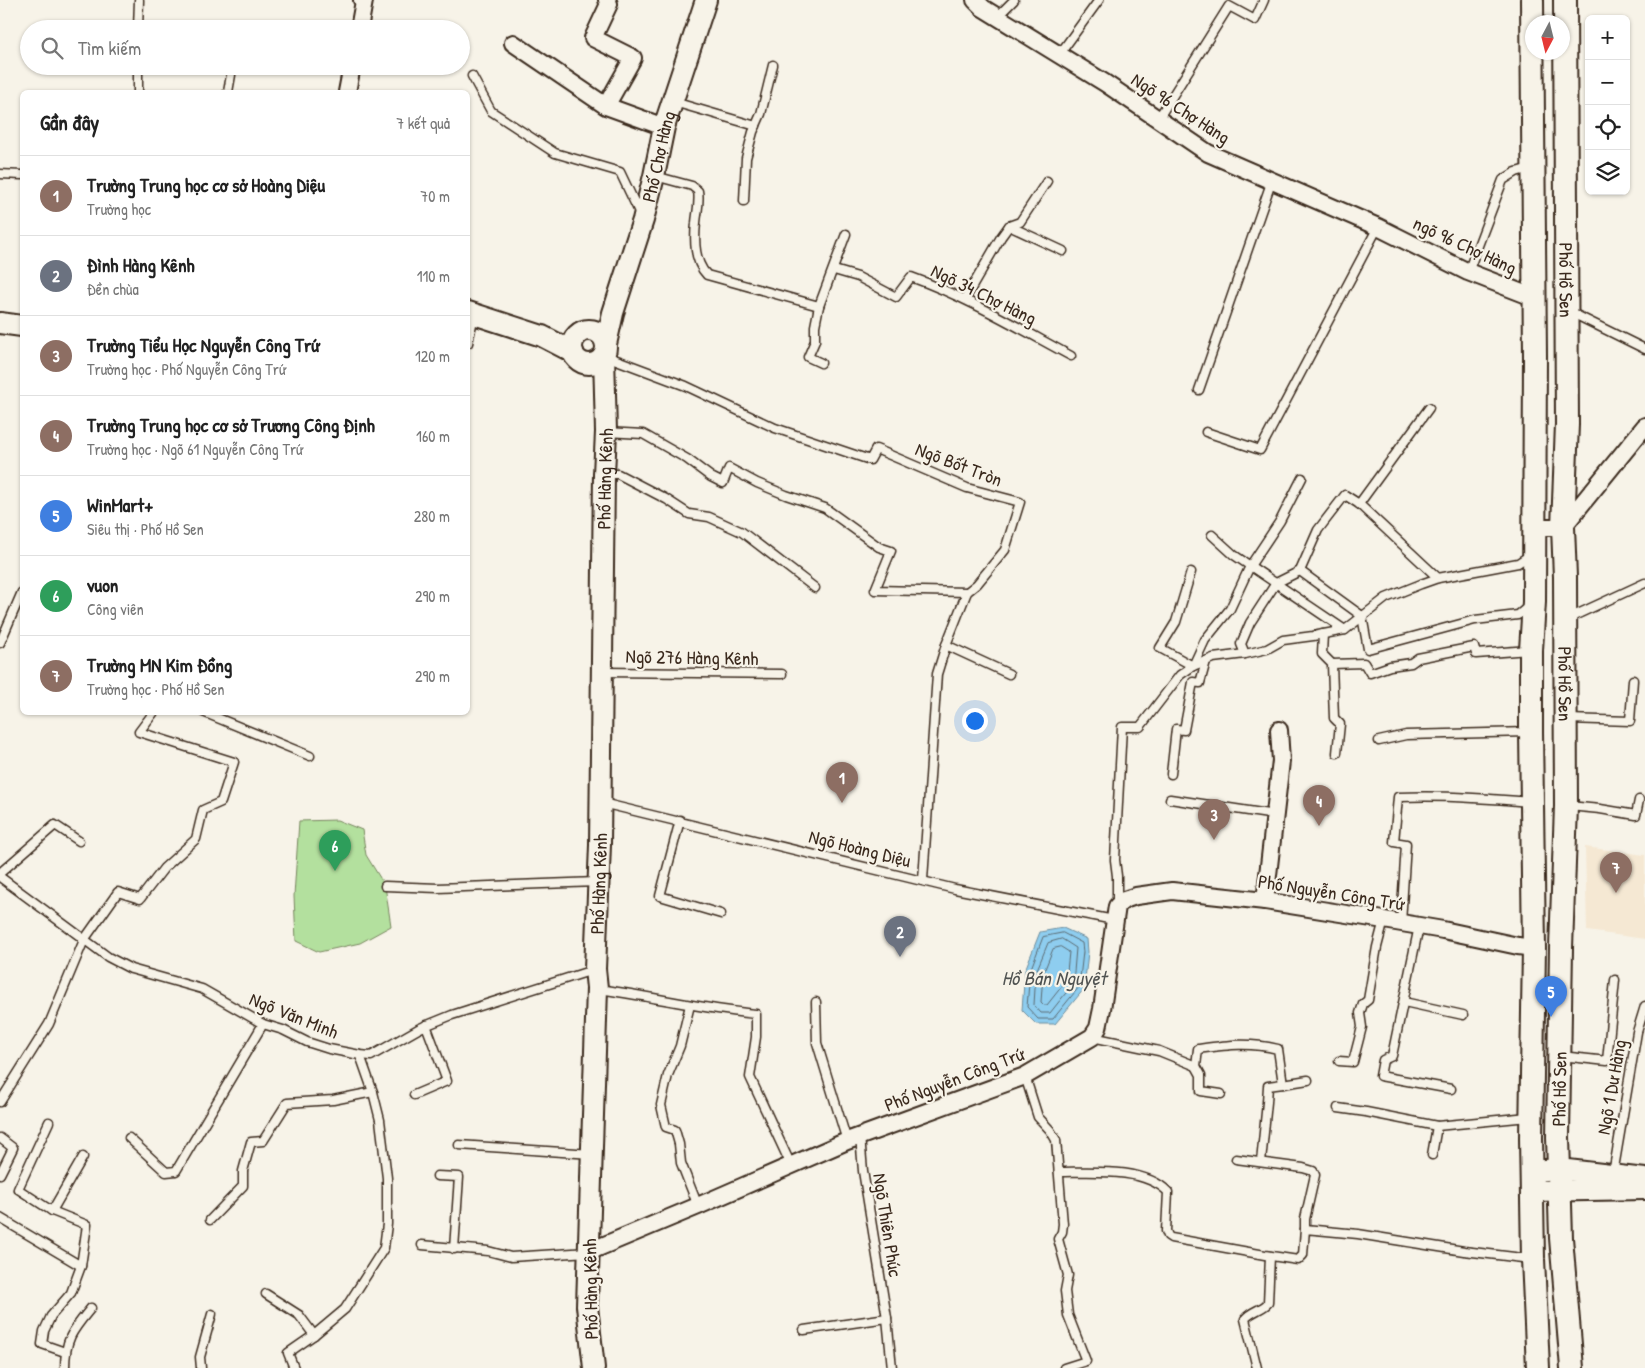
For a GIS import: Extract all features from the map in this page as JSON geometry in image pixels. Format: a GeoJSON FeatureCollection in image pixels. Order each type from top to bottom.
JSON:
{"type":"FeatureCollection","features":[{"type":"Feature","properties":{"kind":"main road","name":"Phố Hồ Sen"},"geometry":{"type":"LineString","coordinates":[[1532,0],[1535,298],[1534,602],[1531,650],[1534,948],[1532,1181],[1533,1259],[1538,1368]]}},
{"type":"Feature","properties":{"kind":"main road","name":"Phố Hồ Sen"},"geometry":{"type":"LineString","coordinates":[[1565,0],[1567,424],[1562,527],[1565,578],[1566,806],[1561,948],[1558,1137],[1562,1238],[1572,1368]]}},
{"type":"Feature","properties":{"kind":"street"},"geometry":{"type":"LineString","coordinates":[[361,20],[364,1],[362,0]]}},
{"type":"Feature","properties":{"kind":"street"},"geometry":{"type":"LineString","coordinates":[[606,106],[633,58],[593,38],[609,4],[607,0]]}},
{"type":"Feature","properties":{"kind":"street","name":"Phố Chợ Hàng"},"geometry":{"type":"LineString","coordinates":[[602,344],[642,220],[654,176],[664,127],[706,0]]}},
{"type":"Feature","properties":{"kind":"street","name":"Ngõ 96 Chợ Hàng"},"geometry":{"type":"LineString","coordinates":[[976,0],[982,8],[1105,83],[1208,153],[1378,226]]}},
{"type":"Feature","properties":{"kind":"street"},"geometry":{"type":"LineString","coordinates":[[513,42],[606,106],[664,127]]}},
{"type":"Feature","properties":{"kind":"street"},"geometry":{"type":"LineString","coordinates":[[347,90],[350,75]]}},
{"type":"Feature","properties":{"kind":"street","name":"ngõ 96 Chợ Hàng"},"geometry":{"type":"LineString","coordinates":[[1378,226],[1468,272],[1535,298]]}},
{"type":"Feature","properties":{"kind":"street"},"geometry":{"type":"LineString","coordinates":[[471,313],[578,350],[595,362],[602,344],[585,330],[578,350],[606,400]]}},
{"type":"Feature","properties":{"kind":"street"},"geometry":{"type":"LineString","coordinates":[[0,323],[20,326]]}},
{"type":"Feature","properties":{"kind":"street","name":"Phố Hàng Kênh"},"geometry":{"type":"LineString","coordinates":[[594,1368],[587,1306],[599,882],[606,432],[602,344]]}},
{"type":"Feature","properties":{"kind":"street"},"geometry":{"type":"LineString","coordinates":[[1534,527],[1562,527],[1645,426]]}},
{"type":"Feature","properties":{"kind":"street"},"geometry":{"type":"LineString","coordinates":[[1265,901],[1282,761],[1278,730]]}},
{"type":"Feature","properties":{"kind":"street","name":"Phố Nguyễn Công Trứ"},"geometry":{"type":"LineString","coordinates":[[1116,913],[1124,900],[1136,896],[1172,891],[1265,901],[1419,926],[1534,948]]}},
{"type":"Feature","properties":{"kind":"street"},"geometry":{"type":"LineString","coordinates":[[1092,1037],[1098,1028],[1102,1009],[1116,913]]}},
{"type":"Feature","properties":{"kind":"street","name":"Phố Nguyễn Công Trứ"},"geometry":{"type":"LineString","coordinates":[[588,1252],[854,1138],[1025,1076],[1092,1037]]}},
{"type":"Feature","properties":{"kind":"street"},"geometry":{"type":"LineString","coordinates":[[1532,1181],[1612,1174],[1645,1179]]}},
{"type":"Feature","properties":{"kind":"street"},"geometry":{"type":"LineString","coordinates":[[1559,1179],[1645,1188]]}},
{"type":"Feature","properties":{"kind":"lane"},"geometry":{"type":"LineString","coordinates":[[138,20],[139,0]]}},
{"type":"Feature","properties":{"kind":"lane"},"geometry":{"type":"LineString","coordinates":[[997,17],[1014,0]]}},
{"type":"Feature","properties":{"kind":"lane"},"geometry":{"type":"LineString","coordinates":[[1059,55],[1099,0]]}},
{"type":"Feature","properties":{"kind":"lane"},"geometry":{"type":"LineString","coordinates":[[1158,119],[1229,6],[1255,20],[1264,0]]}},
{"type":"Feature","properties":{"kind":"lane"},"geometry":{"type":"LineString","coordinates":[[744,201],[746,158],[761,114],[773,64]]}},
{"type":"Feature","properties":{"kind":"lane"},"geometry":{"type":"LineString","coordinates":[[138,75],[138,90]]}},
{"type":"Feature","properties":{"kind":"lane"},"geometry":{"type":"LineString","coordinates":[[228,90],[231,75]]}},
{"type":"Feature","properties":{"kind":"lane"},"geometry":{"type":"LineString","coordinates":[[472,76],[490,111],[555,153],[620,172],[642,220]]}},
{"type":"Feature","properties":{"kind":"lane"},"geometry":{"type":"LineString","coordinates":[[672,102],[756,126]]}},
{"type":"Feature","properties":{"kind":"lane"},"geometry":{"type":"LineString","coordinates":[[1468,272],[1503,180],[1516,172],[1533,167]]}},
{"type":"Feature","properties":{"kind":"lane"},"geometry":{"type":"LineString","coordinates":[[0,174],[20,174]]}},
{"type":"Feature","properties":{"kind":"lane"},"geometry":{"type":"LineString","coordinates":[[654,176],[692,186],[698,191],[700,200],[695,232],[697,260],[700,268],[707,275],[819,306]]}},
{"type":"Feature","properties":{"kind":"lane"},"geometry":{"type":"LineString","coordinates":[[1199,390],[1272,180]]}},
{"type":"Feature","properties":{"kind":"lane"},"geometry":{"type":"LineString","coordinates":[[965,299],[1001,237],[1010,226],[1020,222],[1047,181]]}},
{"type":"Feature","properties":{"kind":"lane"},"geometry":{"type":"LineString","coordinates":[[1010,226],[1063,251]]}},
{"type":"Feature","properties":{"kind":"lane"},"geometry":{"type":"LineString","coordinates":[[1206,432],[1260,450],[1378,226]]}},
{"type":"Feature","properties":{"kind":"lane"},"geometry":{"type":"LineString","coordinates":[[821,362],[808,357],[815,341],[815,326],[819,306],[846,234]]}},
{"type":"Feature","properties":{"kind":"lane","name":"Ngõ 34 Chợ Hàng"},"geometry":{"type":"LineString","coordinates":[[834,270],[858,277],[896,298],[911,277],[965,299],[1071,356]]}},
{"type":"Feature","properties":{"kind":"lane"},"geometry":{"type":"LineString","coordinates":[[1566,309],[1645,349]]}},
{"type":"Feature","properties":{"kind":"lane","name":"Ngõ Bốt Tròn"},"geometry":{"type":"LineString","coordinates":[[602,344],[641,370],[686,386],[775,428],[870,460],[876,449],[966,488],[1020,502],[1005,550],[968,592],[946,645],[937,674],[923,880]]}},
{"type":"Feature","properties":{"kind":"lane"},"geometry":{"type":"LineString","coordinates":[[1359,504],[1429,408]]}},
{"type":"Feature","properties":{"kind":"lane"},"geometry":{"type":"LineString","coordinates":[[606,432],[642,434],[687,459],[711,477],[723,483],[729,468],[786,496],[825,508],[879,547],[892,551],[875,590],[968,592]]}},
{"type":"Feature","properties":{"kind":"lane"},"geometry":{"type":"LineString","coordinates":[[604,474],[618,474],[666,499],[689,514],[709,517],[742,532],[815,588]]}},
{"type":"Feature","properties":{"kind":"lane"},"geometry":{"type":"LineString","coordinates":[[1193,666],[1205,640],[1230,609],[1250,566],[1280,521],[1302,478]]}},
{"type":"Feature","properties":{"kind":"lane"},"geometry":{"type":"LineString","coordinates":[[1245,654],[1241,644],[1250,623],[1276,583],[1300,571],[1318,530],[1345,495],[1359,504],[1438,578]]}},
{"type":"Feature","properties":{"kind":"lane"},"geometry":{"type":"LineString","coordinates":[[1212,534],[1234,555],[1345,630]]}},
{"type":"Feature","properties":{"kind":"lane"},"geometry":{"type":"LineString","coordinates":[[1116,913],[1116,860],[1122,727],[1140,726],[1180,674],[1193,666],[1213,658],[1267,649],[1283,640],[1345,630],[1386,598],[1438,578],[1518,562],[1534,552]]}},
{"type":"Feature","properties":{"kind":"lane"},"geometry":{"type":"LineString","coordinates":[[1300,571],[1362,616],[1368,649],[1475,620],[1518,615],[1534,602]]}},
{"type":"Feature","properties":{"kind":"lane"},"geometry":{"type":"LineString","coordinates":[[1191,572],[1176,622],[1160,648],[1193,666]]}},
{"type":"Feature","properties":{"kind":"lane"},"geometry":{"type":"LineString","coordinates":[[1565,620],[1645,583]]}},
{"type":"Feature","properties":{"kind":"lane"},"geometry":{"type":"LineString","coordinates":[[0,643],[20,608]]}},
{"type":"Feature","properties":{"kind":"lane"},"geometry":{"type":"LineString","coordinates":[[1323,634],[1322,654],[1332,664],[1334,718],[1340,724],[1337,753]]}},
{"type":"Feature","properties":{"kind":"lane"},"geometry":{"type":"LineString","coordinates":[[946,645],[1009,674]]}},
{"type":"Feature","properties":{"kind":"lane"},"geometry":{"type":"LineString","coordinates":[[1332,664],[1364,663],[1370,673],[1390,666],[1411,663],[1418,658],[1474,647],[1476,654],[1531,650]]}},
{"type":"Feature","properties":{"kind":"lane"},"geometry":{"type":"LineString","coordinates":[[1171,774],[1176,729],[1184,730],[1193,682],[1200,683],[1206,661]]}},
{"type":"Feature","properties":{"kind":"lane","name":"Ngõ 276 Hàng Kênh"},"geometry":{"type":"LineString","coordinates":[[602,672],[782,674]]}},
{"type":"Feature","properties":{"kind":"lane"},"geometry":{"type":"LineString","coordinates":[[1566,719],[1630,721],[1633,680]]}},
{"type":"Feature","properties":{"kind":"lane"},"geometry":{"type":"LineString","coordinates":[[0,1102],[49,1024],[84,940],[118,892],[140,899],[164,868],[196,839],[203,810],[221,802],[234,762],[139,732],[152,715]]}},
{"type":"Feature","properties":{"kind":"lane"},"geometry":{"type":"LineString","coordinates":[[210,715],[310,756]]}},
{"type":"Feature","properties":{"kind":"lane"},"geometry":{"type":"LineString","coordinates":[[1379,741],[1406,735],[1531,732]]}},
{"type":"Feature","properties":{"kind":"lane"},"geometry":{"type":"LineString","coordinates":[[1401,923],[1406,844],[1394,842],[1398,796],[1436,795],[1532,802]]}},
{"type":"Feature","properties":{"kind":"lane"},"geometry":{"type":"LineString","coordinates":[[1170,799],[1275,814]]}},
{"type":"Feature","properties":{"kind":"lane"},"geometry":{"type":"LineString","coordinates":[[1566,806],[1636,815],[1639,800]]}},
{"type":"Feature","properties":{"kind":"lane","name":"Ngõ Hoàng Diệu"},"geometry":{"type":"LineString","coordinates":[[600,802],[680,820],[955,889],[1116,913]]}},
{"type":"Feature","properties":{"kind":"lane"},"geometry":{"type":"LineString","coordinates":[[680,820],[660,896],[721,914]]}},
{"type":"Feature","properties":{"kind":"lane"},"geometry":{"type":"LineString","coordinates":[[0,872],[55,824],[79,840]]}},
{"type":"Feature","properties":{"kind":"lane","name":"Ngõ Văn Minh"},"geometry":{"type":"LineString","coordinates":[[0,877],[108,957],[131,969],[202,989],[262,1024],[283,1030],[330,1050],[371,1056],[426,1025],[452,1015],[596,979]]}},
{"type":"Feature","properties":{"kind":"lane"},"geometry":{"type":"LineString","coordinates":[[385,886],[438,888],[599,882]]}},
{"type":"Feature","properties":{"kind":"lane"},"geometry":{"type":"LineString","coordinates":[[1339,1060],[1353,1062],[1362,1026],[1360,1013],[1363,1004],[1368,1000],[1377,947],[1384,920]]}},
{"type":"Feature","properties":{"kind":"lane"},"geometry":{"type":"LineString","coordinates":[[1419,926],[1392,1056],[1383,1060],[1380,1076],[1450,1089]]}},
{"type":"Feature","properties":{"kind":"lane"},"geometry":{"type":"LineString","coordinates":[[596,979],[642,995],[690,1005],[756,1014],[756,1036],[750,1078],[791,1165]]}},
{"type":"Feature","properties":{"kind":"lane"},"geometry":{"type":"LineString","coordinates":[[1559,1056],[1607,1061],[1615,980]]}},
{"type":"Feature","properties":{"kind":"lane","name":"Ngõ Thiên Phúc"},"geometry":{"type":"LineString","coordinates":[[816,1002],[816,1043],[854,1138],[863,1171],[887,1318],[892,1368]]}},
{"type":"Feature","properties":{"kind":"lane"},"geometry":{"type":"LineString","coordinates":[[1404,1002],[1464,1015]]}},
{"type":"Feature","properties":{"kind":"lane"},"geometry":{"type":"LineString","coordinates":[[690,1005],[680,1046],[668,1075],[662,1105],[666,1127],[675,1130],[679,1144],[680,1164],[698,1206]]}},
{"type":"Feature","properties":{"kind":"lane","name":"Ngõ 1 Dư Hàng"},"geometry":{"type":"LineString","coordinates":[[1612,1174],[1636,1032],[1645,1006]]}},
{"type":"Feature","properties":{"kind":"lane"},"geometry":{"type":"LineString","coordinates":[[129,1138],[166,1172],[176,1171],[262,1024]]}},
{"type":"Feature","properties":{"kind":"lane"},"geometry":{"type":"LineString","coordinates":[[414,1095],[447,1081],[426,1025]]}},
{"type":"Feature","properties":{"kind":"lane"},"geometry":{"type":"LineString","coordinates":[[1092,1037],[1159,1051],[1196,1066]]}},
{"type":"Feature","properties":{"kind":"lane"},"geometry":{"type":"LineString","coordinates":[[1221,1094],[1201,1091],[1201,1075],[1196,1066],[1198,1049],[1234,1044],[1256,1044],[1278,1049],[1283,1084]]}},
{"type":"Feature","properties":{"kind":"lane"},"geometry":{"type":"LineString","coordinates":[[294,1368],[288,1353],[314,1335],[345,1309],[384,1248],[387,1224],[388,1178],[380,1120],[373,1092],[360,1055]]}},
{"type":"Feature","properties":{"kind":"lane"},"geometry":{"type":"LineString","coordinates":[[1025,1076],[1038,1117],[1056,1140],[1063,1224],[1062,1232],[1058,1239],[1068,1275],[1065,1300],[1068,1315],[1087,1365],[1064,1368]]}},
{"type":"Feature","properties":{"kind":"lane"},"geometry":{"type":"LineString","coordinates":[[1261,1162],[1268,1086],[1308,1080]]}},
{"type":"Feature","properties":{"kind":"lane"},"geometry":{"type":"LineString","coordinates":[[210,1220],[243,1186],[243,1171],[250,1142],[263,1141],[287,1103],[333,1100],[373,1092]]}},
{"type":"Feature","properties":{"kind":"lane"},"geometry":{"type":"LineString","coordinates":[[1338,1108],[1437,1126],[1533,1117]]}},
{"type":"Feature","properties":{"kind":"lane"},"geometry":{"type":"LineString","coordinates":[[49,1122],[18,1189],[52,1210],[87,1225],[81,1266],[71,1293],[51,1316],[44,1331],[42,1344],[65,1352]]}},
{"type":"Feature","properties":{"kind":"lane"},"geometry":{"type":"LineString","coordinates":[[1432,1154],[1437,1126]]}},
{"type":"Feature","properties":{"kind":"lane"},"geometry":{"type":"LineString","coordinates":[[0,1138],[13,1148],[0,1174]]}},
{"type":"Feature","properties":{"kind":"lane"},"geometry":{"type":"LineString","coordinates":[[459,1145],[592,1154]]}},
{"type":"Feature","properties":{"kind":"lane"},"geometry":{"type":"LineString","coordinates":[[52,1210],[83,1157]]}},
{"type":"Feature","properties":{"kind":"lane"},"geometry":{"type":"LineString","coordinates":[[1059,1172],[1118,1172],[1143,1178],[1163,1186],[1168,1192],[1166,1231],[1168,1236],[1298,1260],[1303,1255],[1306,1219],[1315,1175],[1313,1171],[1236,1159]]}},
{"type":"Feature","properties":{"kind":"lane"},"geometry":{"type":"LineString","coordinates":[[437,1176],[459,1177],[454,1249]]}},
{"type":"Feature","properties":{"kind":"lane"},"geometry":{"type":"LineString","coordinates":[[0,1218],[81,1266]]}},
{"type":"Feature","properties":{"kind":"lane"},"geometry":{"type":"LineString","coordinates":[[1305,1230],[1358,1234],[1464,1251],[1533,1259]]}},
{"type":"Feature","properties":{"kind":"lane"},"geometry":{"type":"LineString","coordinates":[[422,1245],[488,1251],[511,1257],[588,1252]]}},
{"type":"Feature","properties":{"kind":"lane"},"geometry":{"type":"LineString","coordinates":[[1257,1368],[1245,1319],[1248,1314],[1265,1307],[1268,1303],[1270,1256]]}},
{"type":"Feature","properties":{"kind":"lane"},"geometry":{"type":"LineString","coordinates":[[266,1294],[299,1315],[314,1335]]}},
{"type":"Feature","properties":{"kind":"lane"},"geometry":{"type":"LineString","coordinates":[[65,1368],[65,1352],[72,1332],[91,1308]]}},
{"type":"Feature","properties":{"kind":"lane"},"geometry":{"type":"LineString","coordinates":[[201,1368],[200,1357],[212,1314]]}},
{"type":"Feature","properties":{"kind":"lane"},"geometry":{"type":"LineString","coordinates":[[804,1330],[887,1318]]}},
{"type":"Feature","properties":{"kind":"shaded area"},"geometry":{"type":"Polygon","coordinates":[[[1585,847],[1645,855],[1645,939],[1587,931],[1585,847]]]}},
{"type":"Feature","properties":{"kind":"green space"},"geometry":{"type":"Polygon","coordinates":[[[337,820],[362,830],[366,855],[385,886],[391,926],[360,943],[319,952],[296,941],[294,896],[299,821],[337,820]]]}},
{"type":"Feature","properties":{"kind":"water","name":"Hồ Bán Nguyệt"},"geometry":{"type":"Polygon","coordinates":[[[1063,928],[1087,939],[1088,952],[1084,989],[1055,1024],[1036,1024],[1022,1010],[1025,970],[1040,932],[1063,928]]]}},
{"type":"Feature","properties":{"kind":"place","name":"Trường Trung học cơ sở Hoàng Diệu"},"geometry":{"type":"Point","coordinates":[842,803]}},
{"type":"Feature","properties":{"kind":"place","name":"Trường Trung học cơ sở Trương Công Định"},"geometry":{"type":"Point","coordinates":[1319,826]}},
{"type":"Feature","properties":{"kind":"place","name":"Trường Tiểu Học Nguyễn Công Trứ"},"geometry":{"type":"Point","coordinates":[1214,840]}},
{"type":"Feature","properties":{"kind":"place","name":"vuon"},"geometry":{"type":"Point","coordinates":[335,871]}},
{"type":"Feature","properties":{"kind":"place","name":"Trường MN Kim Đồng"},"geometry":{"type":"Point","coordinates":[1616,893]}},
{"type":"Feature","properties":{"kind":"place","name":"Đình Hàng Kênh"},"geometry":{"type":"Point","coordinates":[900,957]}},
{"type":"Feature","properties":{"kind":"place","name":"WinMart+"},"geometry":{"type":"Point","coordinates":[1551,1017]}}]}
